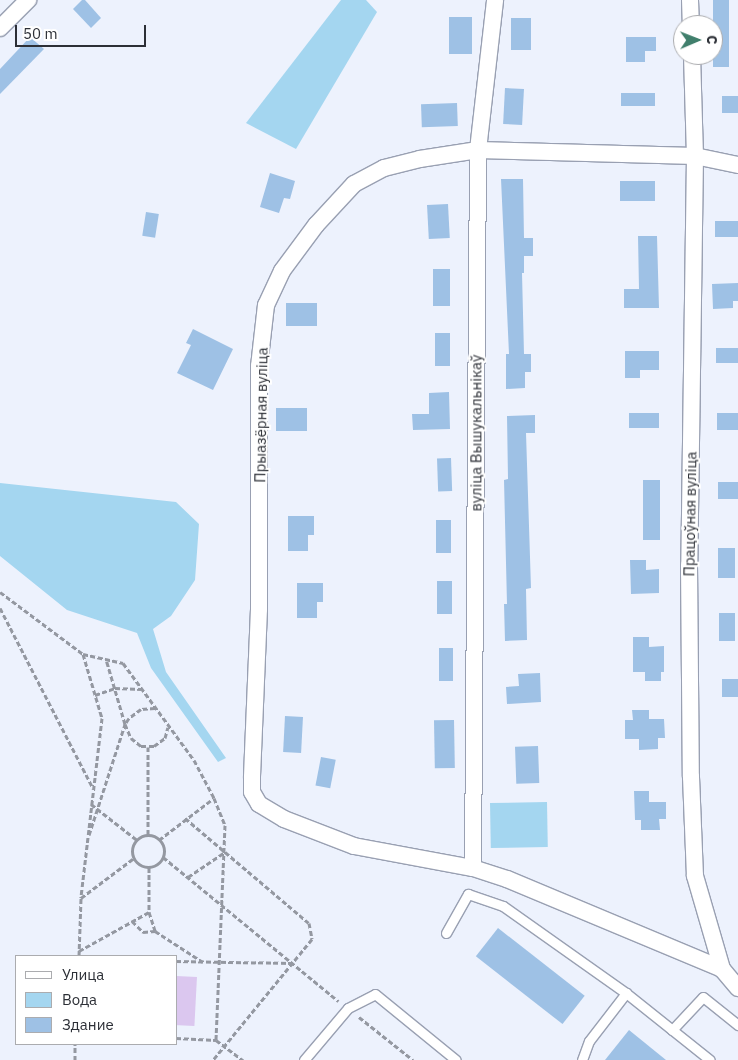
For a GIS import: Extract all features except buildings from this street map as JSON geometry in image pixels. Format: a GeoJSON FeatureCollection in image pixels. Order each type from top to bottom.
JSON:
{"type":"FeatureCollection","features":[{"type":"Feature","properties":{"kind":"street"},"geometry":{"type":"LineString","coordinates":[[0,28],[28,0]]}},
{"type":"Feature","properties":{"kind":"street","name":"вуліца Вышукальнікаў"},"geometry":{"type":"LineString","coordinates":[[473,868],[478,150],[495,0]]}},
{"type":"Feature","properties":{"kind":"street"},"geometry":{"type":"LineString","coordinates":[[690,0],[691,15]]}},
{"type":"Feature","properties":{"kind":"street","name":"Працоўная вуліца"},"geometry":{"type":"LineString","coordinates":[[692,65],[695,156],[689,565],[690,777],[696,876],[722,970]]}},
{"type":"Feature","properties":{"kind":"street","name":"Прыазёрная вуліца"},"geometry":{"type":"LineString","coordinates":[[473,868],[354,846],[284,819],[259,804],[252,792],[259,609],[259,366],[266,305],[282,271],[316,225],[354,184],[384,168],[420,159],[478,150],[695,156],[738,165]]}},
{"type":"Feature","properties":{"kind":"street"},"geometry":{"type":"LineString","coordinates":[[473,868],[586,911],[722,970],[738,988]]}},
{"type":"Feature","properties":{"kind":"lane"},"geometry":{"type":"LineString","coordinates":[[446,933],[468,894],[503,906],[626,993],[710,1060]]}},
{"type":"Feature","properties":{"kind":"lane"},"geometry":{"type":"LineString","coordinates":[[582,1060],[589,1041],[626,993]]}},
{"type":"Feature","properties":{"kind":"lane"},"geometry":{"type":"LineString","coordinates":[[304,1060],[348,1008],[375,994],[456,1060]]}},
{"type":"Feature","properties":{"kind":"lane"},"geometry":{"type":"LineString","coordinates":[[672,1030],[703,997],[738,1025]]}},
{"type":"Feature","properties":{"kind":"path"},"geometry":{"type":"LineString","coordinates":[[0,592],[83,654],[123,663],[194,760],[214,798],[225,825],[216,1040]]}},
{"type":"Feature","properties":{"kind":"path"},"geometry":{"type":"LineString","coordinates":[[0,608],[93,788]]}},
{"type":"Feature","properties":{"kind":"path"},"geometry":{"type":"LineString","coordinates":[[79,955],[81,898],[86,842],[102,718],[83,654]]}},
{"type":"Feature","properties":{"kind":"path"},"geometry":{"type":"LineString","coordinates":[[106,659],[127,732],[135,743],[148,747],[160,743],[165,738],[168,726]]}},
{"type":"Feature","properties":{"kind":"path"},"geometry":{"type":"LineString","coordinates":[[96,695],[115,688],[142,689]]}},
{"type":"Feature","properties":{"kind":"path"},"geometry":{"type":"LineString","coordinates":[[86,842],[125,724],[141,709],[155,708]]}},
{"type":"Feature","properties":{"kind":"path"},"geometry":{"type":"LineString","coordinates":[[148,747],[148,835]]}},
{"type":"Feature","properties":{"kind":"path"},"geometry":{"type":"LineString","coordinates":[[159,840],[185,818],[214,798]]}},
{"type":"Feature","properties":{"kind":"path"},"geometry":{"type":"LineString","coordinates":[[91,804],[136,840]]}},
{"type":"Feature","properties":{"kind":"path"},"geometry":{"type":"LineString","coordinates":[[185,818],[309,923],[312,939],[213,1060]]}},
{"type":"Feature","properties":{"kind":"path"},"geometry":{"type":"LineString","coordinates":[[148,835],[159,840],[163,845],[163,857],[160,862],[149,867],[137,863],[132,852],[136,840],[148,835]]}},
{"type":"Feature","properties":{"kind":"path"},"geometry":{"type":"LineString","coordinates":[[188,877],[225,852]]}},
{"type":"Feature","properties":{"kind":"path"},"geometry":{"type":"LineString","coordinates":[[163,857],[413,1060]]}},
{"type":"Feature","properties":{"kind":"path"},"geometry":{"type":"LineString","coordinates":[[81,898],[134,858]]}},
{"type":"Feature","properties":{"kind":"path"},"geometry":{"type":"LineString","coordinates":[[149,867],[150,912],[155,931]]}},
{"type":"Feature","properties":{"kind":"path"},"geometry":{"type":"LineString","coordinates":[[79,951],[150,912]]}},
{"type":"Feature","properties":{"kind":"path"},"geometry":{"type":"LineString","coordinates":[[132,922],[143,932],[155,931],[203,962]]}},
{"type":"Feature","properties":{"kind":"path"},"geometry":{"type":"LineString","coordinates":[[178,961],[293,963]]}},
{"type":"Feature","properties":{"kind":"path"},"geometry":{"type":"LineString","coordinates":[[178,1038],[216,1040],[243,1060]]}},
{"type":"Feature","properties":{"kind":"path"},"geometry":{"type":"LineString","coordinates":[[75,1060],[76,1045]]}},
{"type":"Feature","properties":{"kind":"shaded area"},"geometry":{"type":"Polygon","coordinates":[[[178,976],[197,977],[194,1026],[178,1025],[178,976]]]}},
{"type":"Feature","properties":{"kind":"water"},"geometry":{"type":"Polygon","coordinates":[[[341,0],[366,0],[377,12],[296,149],[246,123],[341,0]]]}},
{"type":"Feature","properties":{"kind":"water"},"geometry":{"type":"Polygon","coordinates":[[[0,483],[176,502],[199,524],[195,580],[171,616],[153,629],[166,672],[226,758],[218,762],[151,668],[137,633],[67,610],[0,556],[0,483]]]}},
{"type":"Feature","properties":{"kind":"water"},"geometry":{"type":"Polygon","coordinates":[[[547,802],[548,847],[491,848],[490,803],[547,802]]]}}]}
